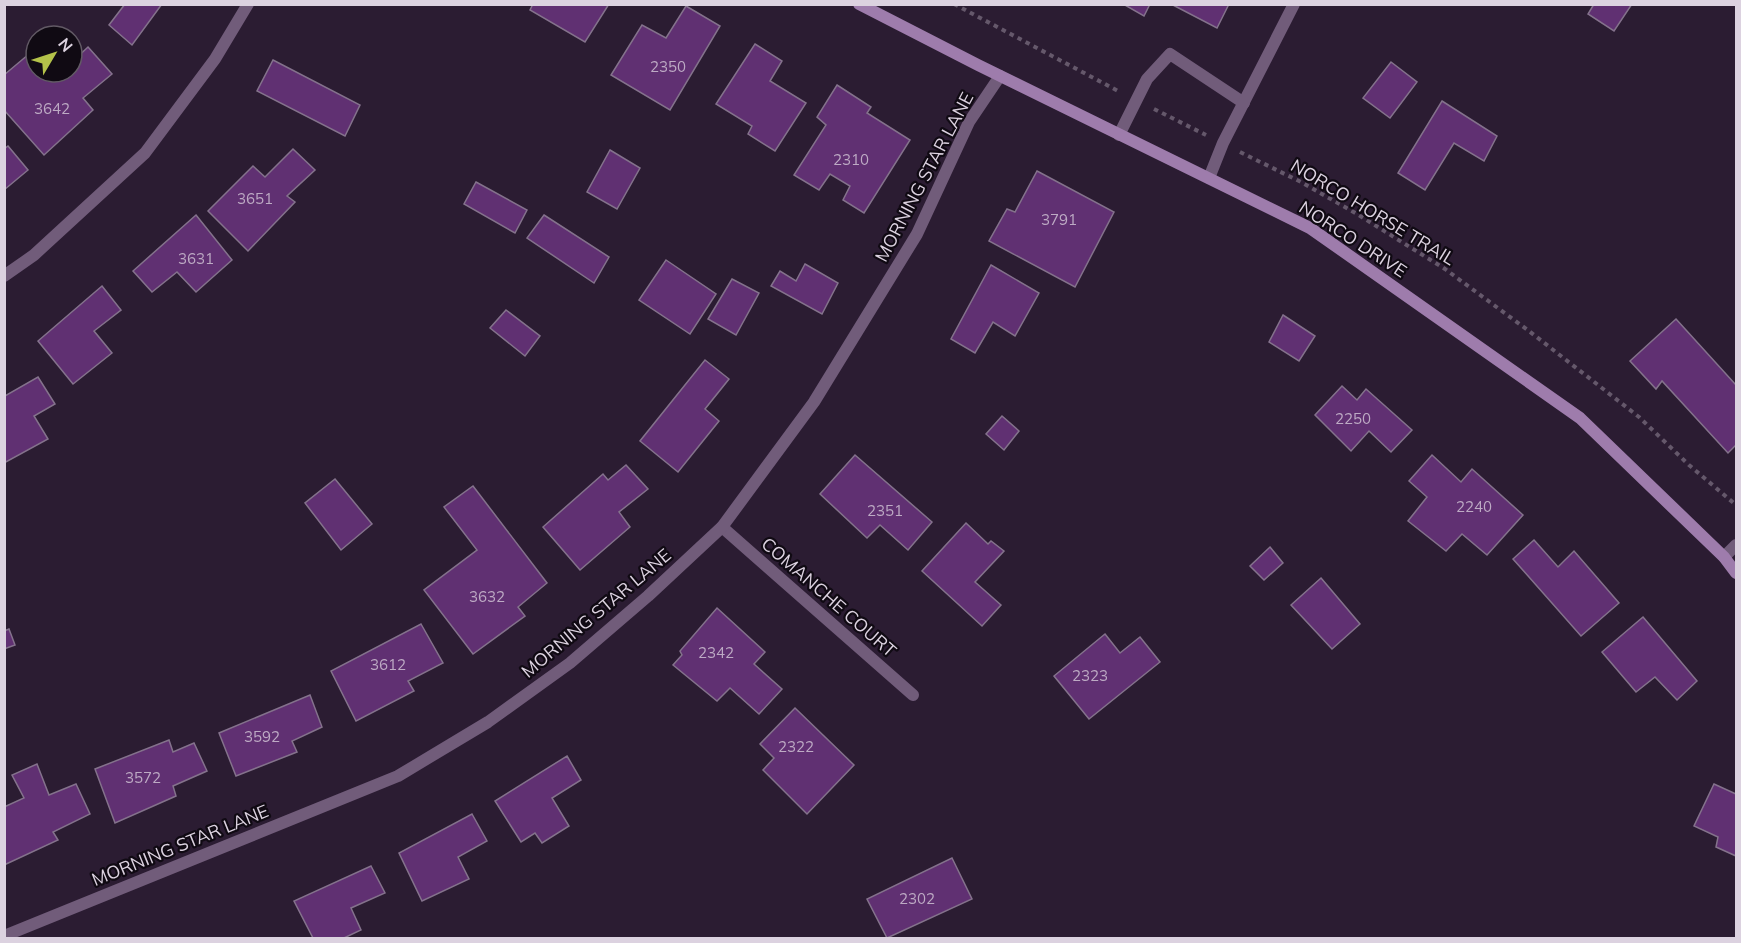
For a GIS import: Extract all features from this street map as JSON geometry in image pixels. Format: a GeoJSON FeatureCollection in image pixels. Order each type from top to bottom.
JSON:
{"type":"FeatureCollection","features":[{"type":"Feature","properties":{"kind":"main road","name":"NORCO DRIVE"},"geometry":{"type":"LineString","coordinates":[[859,4],[1310,228],[1580,418],[1724,557],[1737,573]]}},
{"type":"Feature","properties":{"kind":"street"},"geometry":{"type":"LineString","coordinates":[[4,276],[34,255],[145,153],[215,59],[248,4]]}},
{"type":"Feature","properties":{"kind":"street"},"geometry":{"type":"LineString","coordinates":[[1209,178],[1223,143],[1294,4]]}},
{"type":"Feature","properties":{"kind":"street"},"geometry":{"type":"LineString","coordinates":[[1119,135],[1147,79],[1170,54],[1244,104]]}},
{"type":"Feature","properties":{"kind":"street","name":"MORNING STAR LANE"},"geometry":{"type":"LineString","coordinates":[[4,936],[398,776],[488,722],[570,663],[648,596],[722,526],[813,402],[917,234],[969,122],[1000,76]]}},
{"type":"Feature","properties":{"kind":"street","name":"COMANCHE COURT"},"geometry":{"type":"LineString","coordinates":[[722,526],[913,695]]}},
{"type":"Feature","properties":{"kind":"street"},"geometry":{"type":"LineString","coordinates":[[1724,557],[1737,545]]}},
{"type":"Feature","properties":{"kind":"path","name":"NORCO HORSE TRAIL"},"geometry":{"type":"LineString","coordinates":[[954,4],[1136,100],[1301,182],[1444,269],[1529,331],[1639,417],[1689,465],[1737,505]]}},
{"type":"Feature","properties":{"kind":"building"},"geometry":{"type":"Polygon","coordinates":[[[125,4],[162,4],[132,45],[109,25],[125,4]]]}},
{"type":"Feature","properties":{"kind":"building"},"geometry":{"type":"Polygon","coordinates":[[[533,4],[609,4],[585,42],[530,10],[533,4]]]}},
{"type":"Feature","properties":{"kind":"building"},"geometry":{"type":"Polygon","coordinates":[[[1123,4],[1150,4],[1144,16],[1123,4]]]}},
{"type":"Feature","properties":{"kind":"building"},"geometry":{"type":"Polygon","coordinates":[[[1171,4],[1229,4],[1217,28],[1171,4]]]}},
{"type":"Feature","properties":{"kind":"building"},"geometry":{"type":"Polygon","coordinates":[[[1594,4],[1632,4],[1614,31],[1588,14],[1594,4]]]}},
{"type":"Feature","properties":{"kind":"building"},"geometry":{"type":"Polygon","coordinates":[[[686,6],[720,26],[670,110],[611,75],[642,25],[666,38],[686,6]]]}},
{"type":"Feature","properties":{"kind":"building"},"geometry":{"type":"Polygon","coordinates":[[[755,44],[782,61],[770,81],[806,103],[775,151],[748,134],[752,126],[716,104],[755,44]]]}},
{"type":"Feature","properties":{"kind":"building"},"geometry":{"type":"Polygon","coordinates":[[[88,47],[112,74],[83,98],[93,110],[44,155],[4,110],[4,75],[24,58],[24,84],[84,84],[84,51],[88,47]]]}},
{"type":"Feature","properties":{"kind":"building"},"geometry":{"type":"Polygon","coordinates":[[[273,60],[360,105],[345,136],[257,91],[273,60]]]}},
{"type":"Feature","properties":{"kind":"building"},"geometry":{"type":"Polygon","coordinates":[[[1391,62],[1417,82],[1390,118],[1363,98],[1391,62]]]}},
{"type":"Feature","properties":{"kind":"building"},"geometry":{"type":"Polygon","coordinates":[[[837,85],[871,107],[867,113],[910,140],[864,213],[843,200],[850,186],[830,174],[819,190],[794,175],[826,125],[817,117],[837,85]]]}},
{"type":"Feature","properties":{"kind":"building"},"geometry":{"type":"Polygon","coordinates":[[[1442,101],[1497,136],[1484,161],[1454,143],[1425,190],[1398,173],[1442,101]]]}},
{"type":"Feature","properties":{"kind":"building"},"geometry":{"type":"Polygon","coordinates":[[[8,146],[28,170],[4,190],[4,149],[8,146]]]}},
{"type":"Feature","properties":{"kind":"building"},"geometry":{"type":"Polygon","coordinates":[[[293,149],[315,170],[287,196],[295,202],[248,251],[208,211],[253,166],[265,177],[293,149]]]}},
{"type":"Feature","properties":{"kind":"building"},"geometry":{"type":"Polygon","coordinates":[[[610,150],[640,168],[617,209],[587,192],[610,150]]]}},
{"type":"Feature","properties":{"kind":"building"},"geometry":{"type":"Polygon","coordinates":[[[1037,171],[1114,212],[1075,287],[989,241],[1007,209],[1015,212],[1037,171]]]}},
{"type":"Feature","properties":{"kind":"building"},"geometry":{"type":"Polygon","coordinates":[[[476,182],[527,210],[515,233],[464,204],[476,182]]]}},
{"type":"Feature","properties":{"kind":"building"},"geometry":{"type":"Polygon","coordinates":[[[196,215],[232,260],[196,292],[177,272],[152,292],[133,271],[196,215]]]}},
{"type":"Feature","properties":{"kind":"building"},"geometry":{"type":"Polygon","coordinates":[[[544,215],[609,257],[594,283],[527,238],[544,215]]]}},
{"type":"Feature","properties":{"kind":"building"},"geometry":{"type":"Polygon","coordinates":[[[666,260],[716,294],[690,334],[639,300],[666,260]]]}},
{"type":"Feature","properties":{"kind":"building"},"geometry":{"type":"Polygon","coordinates":[[[805,264],[838,283],[822,314],[771,286],[780,271],[796,281],[805,264]]]}},
{"type":"Feature","properties":{"kind":"building"},"geometry":{"type":"Polygon","coordinates":[[[991,265],[1039,293],[1015,336],[993,322],[975,353],[951,339],[991,265]]]}},
{"type":"Feature","properties":{"kind":"building"},"geometry":{"type":"Polygon","coordinates":[[[732,279],[759,293],[736,335],[708,319],[732,279]]]}},
{"type":"Feature","properties":{"kind":"building"},"geometry":{"type":"Polygon","coordinates":[[[102,286],[121,310],[94,331],[112,353],[73,384],[38,341],[102,286]]]}},
{"type":"Feature","properties":{"kind":"building"},"geometry":{"type":"Polygon","coordinates":[[[506,310],[540,336],[525,356],[490,328],[506,310]]]}},
{"type":"Feature","properties":{"kind":"building"},"geometry":{"type":"Polygon","coordinates":[[[1283,315],[1315,336],[1299,361],[1269,342],[1283,315]]]}},
{"type":"Feature","properties":{"kind":"building"},"geometry":{"type":"Polygon","coordinates":[[[1676,319],[1736,385],[1736,445],[1728,453],[1662,381],[1656,389],[1630,361],[1676,319]]]}},
{"type":"Feature","properties":{"kind":"building"},"geometry":{"type":"Polygon","coordinates":[[[705,360],[729,379],[705,409],[719,421],[678,472],[640,441],[705,360]]]}},
{"type":"Feature","properties":{"kind":"building"},"geometry":{"type":"Polygon","coordinates":[[[38,377],[55,404],[34,416],[48,439],[4,463],[4,394],[5,396],[38,377]]]}},
{"type":"Feature","properties":{"kind":"building"},"geometry":{"type":"Polygon","coordinates":[[[1342,386],[1357,400],[1366,389],[1412,430],[1391,452],[1369,431],[1351,451],[1315,415],[1342,386]]]}},
{"type":"Feature","properties":{"kind":"building"},"geometry":{"type":"Polygon","coordinates":[[[1002,416],[1019,431],[1004,450],[986,434],[1002,416]]]}},
{"type":"Feature","properties":{"kind":"building"},"geometry":{"type":"Polygon","coordinates":[[[855,455],[932,522],[908,550],[880,525],[867,538],[820,494],[855,455]]]}},
{"type":"Feature","properties":{"kind":"building"},"geometry":{"type":"Polygon","coordinates":[[[1432,455],[1461,482],[1472,469],[1523,515],[1487,555],[1462,534],[1446,551],[1408,521],[1427,497],[1409,481],[1432,455]]]}},
{"type":"Feature","properties":{"kind":"building"},"geometry":{"type":"Polygon","coordinates":[[[626,465],[648,489],[619,512],[630,527],[580,570],[543,527],[603,474],[608,480],[626,465]]]}},
{"type":"Feature","properties":{"kind":"building"},"geometry":{"type":"Polygon","coordinates":[[[335,479],[372,524],[341,550],[305,503],[335,479]]]}},
{"type":"Feature","properties":{"kind":"building"},"geometry":{"type":"Polygon","coordinates":[[[473,486],[547,583],[518,607],[525,616],[473,654],[424,590],[477,550],[444,507],[473,486]]]}},
{"type":"Feature","properties":{"kind":"building"},"geometry":{"type":"Polygon","coordinates":[[[966,523],[988,544],[991,541],[1004,551],[975,582],[1001,605],[982,626],[922,571],[966,523]]]}},
{"type":"Feature","properties":{"kind":"building"},"geometry":{"type":"Polygon","coordinates":[[[1534,540],[1558,567],[1574,551],[1619,603],[1581,636],[1513,559],[1534,540]]]}},
{"type":"Feature","properties":{"kind":"building"},"geometry":{"type":"Polygon","coordinates":[[[1270,547],[1283,563],[1264,580],[1250,566],[1270,547]]]}},
{"type":"Feature","properties":{"kind":"building"},"geometry":{"type":"Polygon","coordinates":[[[1321,578],[1360,624],[1332,649],[1291,605],[1321,578]]]}},
{"type":"Feature","properties":{"kind":"building"},"geometry":{"type":"Polygon","coordinates":[[[717,608],[765,652],[754,664],[782,689],[759,714],[730,688],[717,701],[673,665],[682,655],[680,651],[717,608]]]}},
{"type":"Feature","properties":{"kind":"building"},"geometry":{"type":"Polygon","coordinates":[[[1643,617],[1697,681],[1677,700],[1655,677],[1636,692],[1602,652],[1643,617]]]}},
{"type":"Feature","properties":{"kind":"building"},"geometry":{"type":"Polygon","coordinates":[[[421,624],[443,663],[408,681],[414,691],[356,721],[331,671],[421,624]]]}},
{"type":"Feature","properties":{"kind":"building"},"geometry":{"type":"Polygon","coordinates":[[[9,629],[15,645],[4,649],[4,631],[9,629]]]}},
{"type":"Feature","properties":{"kind":"building"},"geometry":{"type":"Polygon","coordinates":[[[1105,634],[1120,653],[1140,637],[1160,662],[1089,719],[1054,676],[1105,634]]]}},
{"type":"Feature","properties":{"kind":"building"},"geometry":{"type":"Polygon","coordinates":[[[310,695],[322,727],[292,741],[297,752],[236,776],[219,733],[310,695]]]}},
{"type":"Feature","properties":{"kind":"building"},"geometry":{"type":"Polygon","coordinates":[[[795,708],[854,765],[807,814],[763,770],[774,758],[760,744],[795,708]]]}},
{"type":"Feature","properties":{"kind":"building"},"geometry":{"type":"Polygon","coordinates":[[[169,740],[173,752],[194,743],[207,771],[173,786],[176,796],[115,823],[95,769],[169,740]]]}},
{"type":"Feature","properties":{"kind":"building"},"geometry":{"type":"Polygon","coordinates":[[[567,756],[581,780],[552,798],[569,826],[542,843],[535,833],[521,842],[495,801],[567,756]]]}},
{"type":"Feature","properties":{"kind":"building"},"geometry":{"type":"Polygon","coordinates":[[[37,764],[49,795],[76,784],[90,814],[53,832],[58,840],[4,865],[4,807],[24,798],[12,775],[37,764]]]}},
{"type":"Feature","properties":{"kind":"building"},"geometry":{"type":"Polygon","coordinates":[[[1714,784],[1736,794],[1736,856],[1716,847],[1718,837],[1694,826],[1714,784]]]}},
{"type":"Feature","properties":{"kind":"building"},"geometry":{"type":"Polygon","coordinates":[[[472,814],[487,841],[458,857],[469,879],[422,901],[399,853],[472,814]]]}},
{"type":"Feature","properties":{"kind":"building"},"geometry":{"type":"Polygon","coordinates":[[[952,858],[972,899],[887,938],[867,899],[952,858]]]}},
{"type":"Feature","properties":{"kind":"building"},"geometry":{"type":"Polygon","coordinates":[[[371,866],[385,893],[351,908],[361,930],[344,938],[313,938],[294,901],[371,866]]]}}]}
